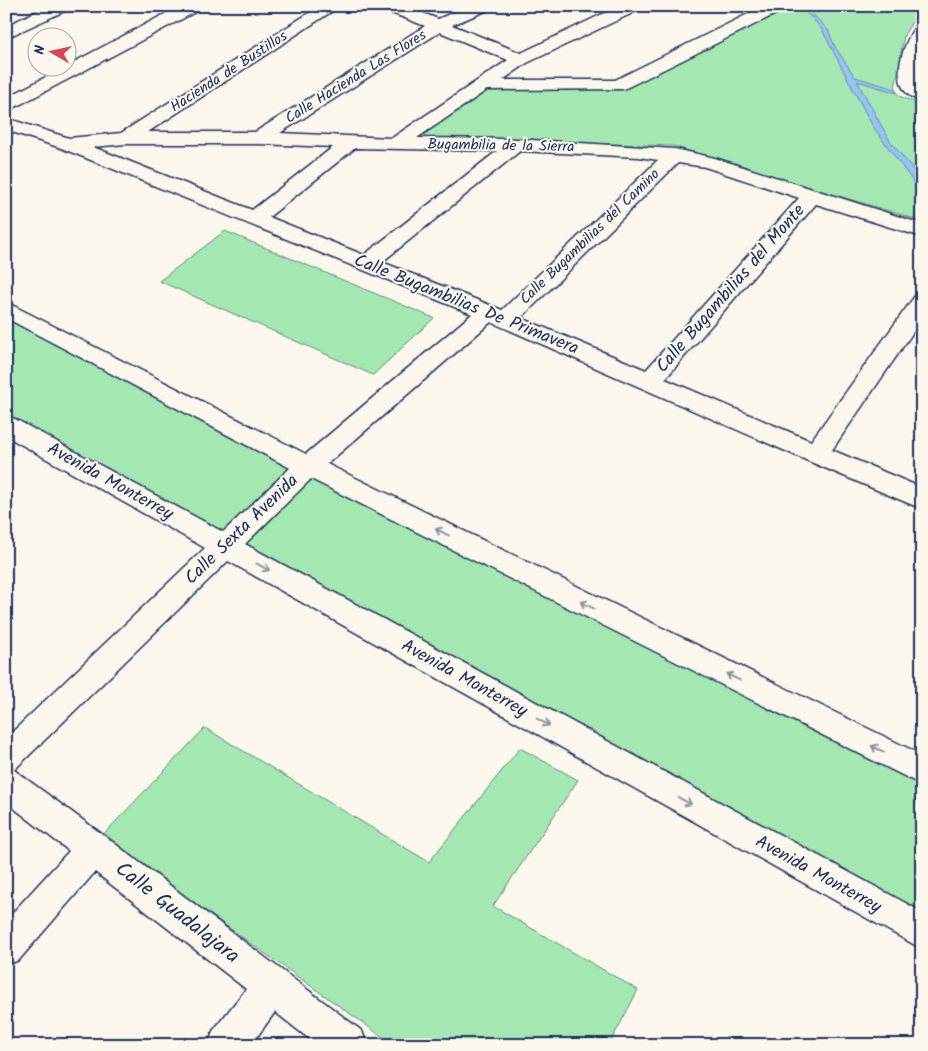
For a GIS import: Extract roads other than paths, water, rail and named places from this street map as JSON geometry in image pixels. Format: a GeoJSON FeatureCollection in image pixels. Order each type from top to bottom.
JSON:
{"type":"FeatureCollection","features":[{"type":"Feature","properties":{"kind":"street"},"geometry":{"type":"LineString","coordinates":[[6,34],[62,6]]}},
{"type":"Feature","properties":{"kind":"street"},"geometry":{"type":"LineString","coordinates":[[6,106],[194,6]]}},
{"type":"Feature","properties":{"kind":"street","name":"Hacienda de Bustillos"},"geometry":{"type":"LineString","coordinates":[[126,138],[332,6]]}},
{"type":"Feature","properties":{"kind":"street"},"geometry":{"type":"LineString","coordinates":[[390,6],[439,24],[521,59]]}},
{"type":"Feature","properties":{"kind":"street","name":"Calle Hacienda Las Flores"},"geometry":{"type":"LineString","coordinates":[[259,138],[439,24],[482,6]]}},
{"type":"Feature","properties":{"kind":"street"},"geometry":{"type":"LineString","coordinates":[[396,144],[521,59],[633,6]]}},
{"type":"Feature","properties":{"kind":"street"},"geometry":{"type":"LineString","coordinates":[[482,85],[618,85],[778,6]]}},
{"type":"Feature","properties":{"kind":"street"},"geometry":{"type":"LineString","coordinates":[[922,29],[912,50],[909,80],[912,90],[922,96]]}},
{"type":"Feature","properties":{"kind":"street","name":"Calle Bugambilias De Primavera"},"geometry":{"type":"LineString","coordinates":[[6,124],[68,144],[497,316],[922,499]]}},
{"type":"Feature","properties":{"kind":"street","name":"Bugambilia de la Sierra"},"geometry":{"type":"LineString","coordinates":[[68,144],[126,138],[259,138],[396,144],[609,148],[675,155],[708,162],[922,231]]}},
{"type":"Feature","properties":{"kind":"street"},"geometry":{"type":"LineString","coordinates":[[254,219],[351,142]]}},
{"type":"Feature","properties":{"kind":"street"},"geometry":{"type":"LineString","coordinates":[[366,264],[516,145]]}},
{"type":"Feature","properties":{"kind":"street","name":"Calle Bugambilias del Camino"},"geometry":{"type":"LineString","coordinates":[[497,316],[675,155]]}},
{"type":"Feature","properties":{"kind":"street","name":"Calle Bugambilias del Monte"},"geometry":{"type":"LineString","coordinates":[[649,382],[812,195]]}},
{"type":"Feature","properties":{"kind":"street"},"geometry":{"type":"LineString","coordinates":[[815,454],[922,302]]}},
{"type":"Feature","properties":{"kind":"street"},"geometry":{"type":"LineString","coordinates":[[6,309],[308,466],[922,771]]}},
{"type":"Feature","properties":{"kind":"street","name":"Calle Sexta Avenida"},"geometry":{"type":"LineString","coordinates":[[6,759],[308,466],[497,316]]}},
{"type":"Feature","properties":{"kind":"street","name":"Avenida Monterrey"},"geometry":{"type":"LineString","coordinates":[[6,425],[922,932]]}},
{"type":"Feature","properties":{"kind":"street","name":"Calle Guadalajara"},"geometry":{"type":"LineString","coordinates":[[6,782],[348,1045]]}},
{"type":"Feature","properties":{"kind":"street"},"geometry":{"type":"LineString","coordinates":[[6,947],[94,848]]}},
{"type":"Feature","properties":{"kind":"street"},"geometry":{"type":"LineString","coordinates":[[227,1045],[271,987]]}},
{"type":"Feature","properties":{"kind":"water"},"geometry":{"type":"Polygon","coordinates":[[[798,6],[805,6],[828,30],[835,47],[855,77],[895,89],[897,93],[857,81],[890,141],[922,180],[922,205],[914,183],[872,125],[821,28],[798,6]]]}}]}
